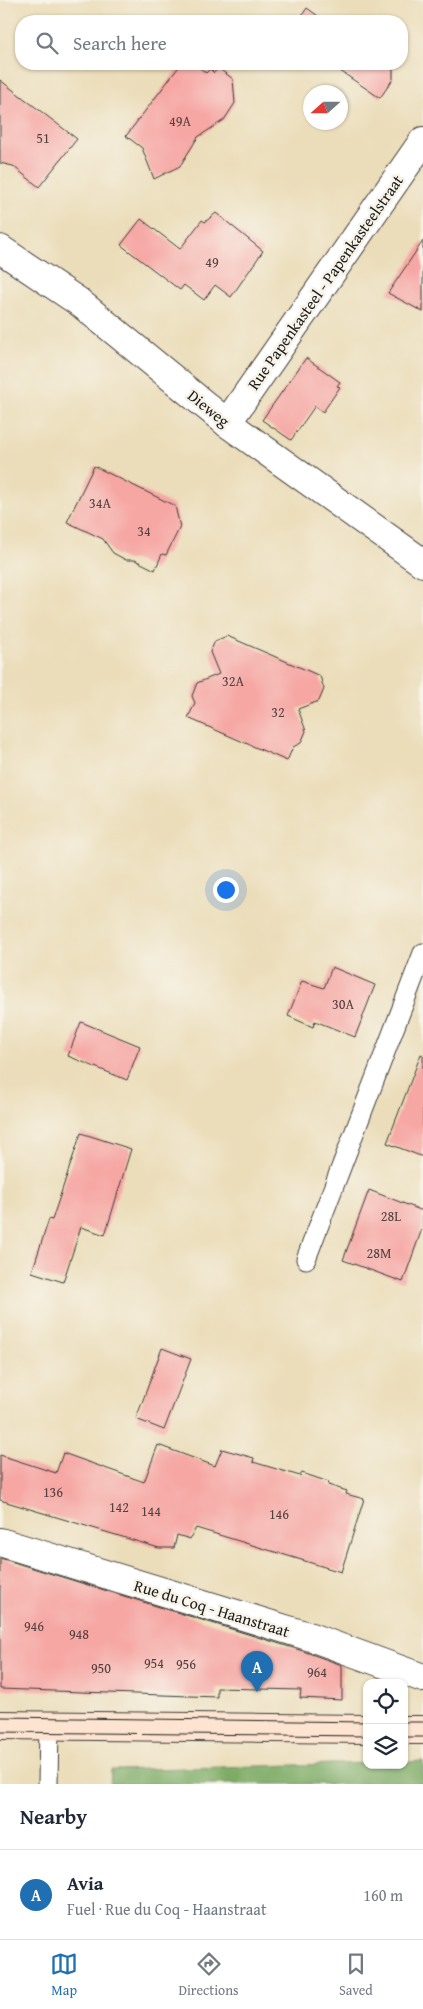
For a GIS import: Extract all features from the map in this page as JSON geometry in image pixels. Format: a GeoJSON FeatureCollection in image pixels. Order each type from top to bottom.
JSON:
{"type":"FeatureCollection","features":[{"type":"Feature","properties":{"kind":"main road"},"geometry":{"type":"LineString","coordinates":[[0,1725],[363,1729]]}},
{"type":"Feature","properties":{"kind":"main road"},"geometry":{"type":"LineString","coordinates":[[408,1730],[423,1730]]}},
{"type":"Feature","properties":{"kind":"street","name":"Rue Papenkasteel - Papenkasteelstraat"},"geometry":{"type":"LineString","coordinates":[[227,423],[423,141]]}},
{"type":"Feature","properties":{"kind":"street","name":"Dieweg"},"geometry":{"type":"LineString","coordinates":[[0,249],[79,302],[227,423],[423,563]]}},
{"type":"Feature","properties":{"kind":"street","name":"Rue du Coq - Haanstraat"},"geometry":{"type":"LineString","coordinates":[[0,1542],[308,1636],[423,1678]]}},
{"type":"Feature","properties":{"kind":"lane"},"geometry":{"type":"LineString","coordinates":[[306,1259],[423,954]]}},
{"type":"Feature","properties":{"kind":"lane"},"geometry":{"type":"LineString","coordinates":[[48,1784],[49,1726]]}},
{"type":"Feature","properties":{"kind":"green space"},"geometry":{"type":"Polygon","coordinates":[[[423,1761],[423,1784],[110,1784],[111,1770],[363,1763],[363,1769],[408,1769],[408,1762],[423,1761]]]}},
{"type":"Feature","properties":{"kind":"building"},"geometry":{"type":"Polygon","coordinates":[[[307,8],[317,15],[302,15],[307,8]]]}},
{"type":"Feature","properties":{"kind":"building"},"geometry":{"type":"Polygon","coordinates":[[[176,70],[202,70],[206,73],[211,70],[214,73],[216,70],[221,70],[233,79],[235,103],[224,120],[198,137],[180,166],[154,179],[142,148],[126,136],[176,70]]]}},
{"type":"Feature","properties":{"kind":"building"},"geometry":{"type":"Polygon","coordinates":[[[339,70],[393,70],[393,79],[380,98],[339,70]]]}},
{"type":"Feature","properties":{"kind":"building"},"geometry":{"type":"Polygon","coordinates":[[[0,80],[77,139],[39,187],[13,166],[0,163],[0,80]]]}},
{"type":"Feature","properties":{"kind":"building"},"geometry":{"type":"Polygon","coordinates":[[[216,213],[263,251],[231,297],[215,285],[204,300],[184,285],[180,290],[121,245],[141,219],[180,249],[202,220],[205,222],[216,213]]]}},
{"type":"Feature","properties":{"kind":"building"},"geometry":{"type":"Polygon","coordinates":[[[423,241],[423,312],[388,293],[423,241]]]}},
{"type":"Feature","properties":{"kind":"building"},"geometry":{"type":"Polygon","coordinates":[[[306,358],[340,382],[337,386],[340,387],[323,412],[315,406],[291,440],[262,420],[306,358]]]}},
{"type":"Feature","properties":{"kind":"building"},"geometry":{"type":"Polygon","coordinates":[[[94,466],[175,506],[180,527],[166,555],[162,554],[155,570],[135,560],[126,560],[113,553],[103,539],[67,522],[94,466]]]}},
{"type":"Feature","properties":{"kind":"building"},"geometry":{"type":"Polygon","coordinates":[[[227,636],[320,676],[324,689],[319,701],[298,709],[306,731],[301,743],[293,747],[287,761],[188,718],[195,703],[192,696],[197,683],[219,674],[210,652],[215,641],[227,636]]]}},
{"type":"Feature","properties":{"kind":"building"},"geometry":{"type":"Polygon","coordinates":[[[332,967],[375,985],[355,1037],[315,1021],[313,1027],[288,1016],[302,981],[324,988],[332,967]]]}},
{"type":"Feature","properties":{"kind":"building"},"geometry":{"type":"Polygon","coordinates":[[[81,1022],[140,1046],[127,1080],[68,1056],[81,1022]]]}},
{"type":"Feature","properties":{"kind":"building"},"geometry":{"type":"Polygon","coordinates":[[[421,1054],[423,1055],[423,1157],[387,1143],[421,1054]]]}},
{"type":"Feature","properties":{"kind":"building"},"geometry":{"type":"Polygon","coordinates":[[[81,1133],[131,1149],[105,1235],[81,1227],[63,1282],[32,1272],[49,1219],[52,1220],[81,1133]]]}},
{"type":"Feature","properties":{"kind":"building"},"geometry":{"type":"Polygon","coordinates":[[[369,1190],[423,1211],[423,1226],[403,1282],[343,1260],[369,1190]]]}},
{"type":"Feature","properties":{"kind":"building"},"geometry":{"type":"Polygon","coordinates":[[[162,1348],[191,1359],[164,1430],[136,1419],[162,1348]]]}},
{"type":"Feature","properties":{"kind":"building"},"geometry":{"type":"Polygon","coordinates":[[[158,1445],[215,1466],[222,1449],[254,1458],[253,1462],[300,1476],[302,1473],[329,1482],[328,1485],[347,1491],[346,1494],[364,1499],[341,1572],[196,1528],[190,1539],[177,1535],[174,1548],[159,1548],[0,1500],[0,1455],[56,1473],[63,1453],[144,1482],[158,1445]]]}},
{"type":"Feature","properties":{"kind":"building"},"geometry":{"type":"Polygon","coordinates":[[[0,1558],[303,1651],[342,1665],[342,1700],[300,1698],[301,1690],[217,1688],[217,1697],[0,1689],[0,1558]]]}},
{"type":"Feature","properties":{"kind":"tram line"},"geometry":{"type":"LineString","coordinates":[[0,1717],[363,1722]]}},
{"type":"Feature","properties":{"kind":"tram line"},"geometry":{"type":"LineString","coordinates":[[408,1722],[423,1722]]}},
{"type":"Feature","properties":{"kind":"tram line"},"geometry":{"type":"LineString","coordinates":[[0,1732],[363,1736]]}},
{"type":"Feature","properties":{"kind":"tram line"},"geometry":{"type":"LineString","coordinates":[[408,1737],[423,1737]]}},
{"type":"Feature","properties":{"kind":"place","name":"Avia"},"geometry":{"type":"Point","coordinates":[257,1692]}}]}
